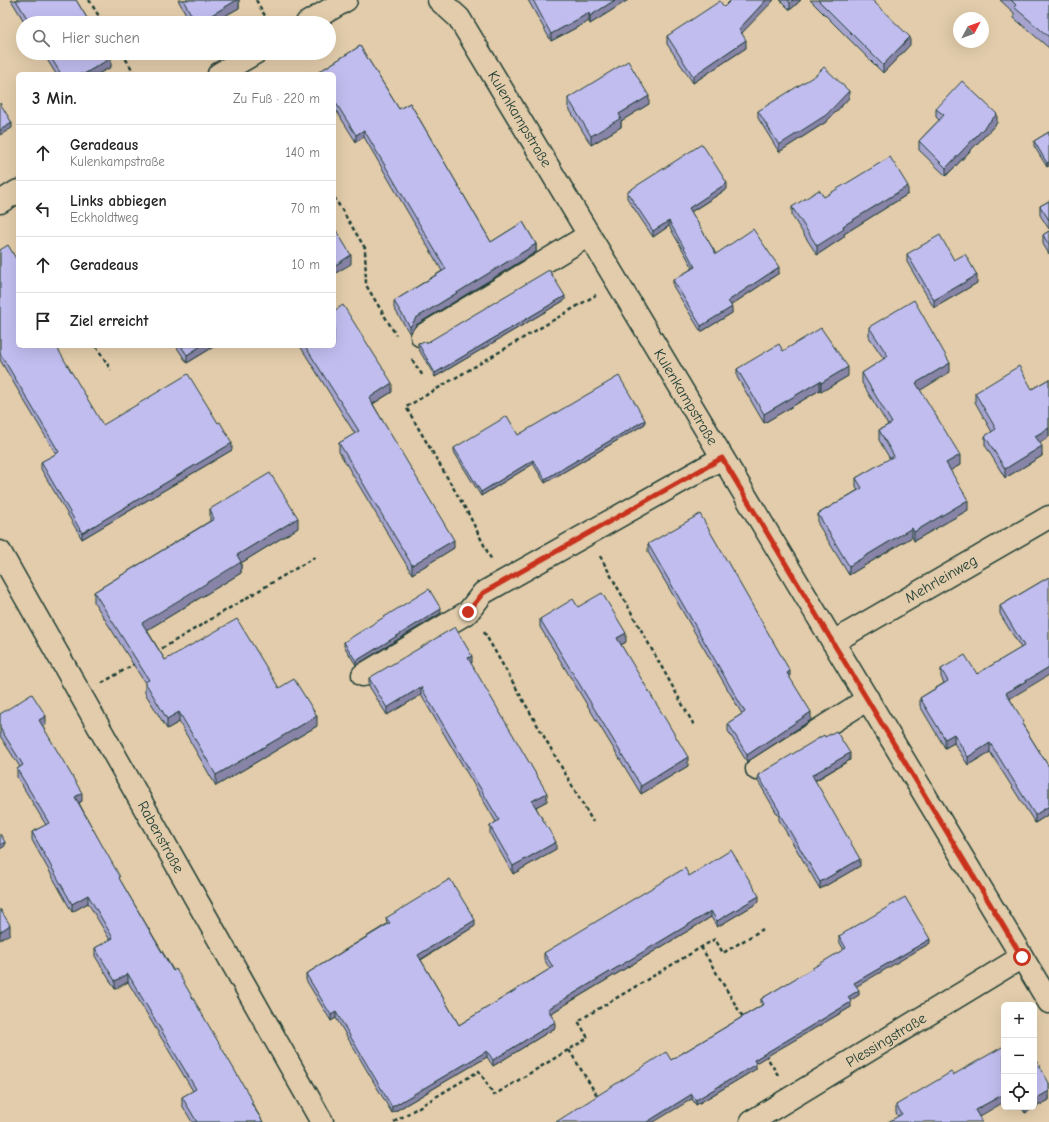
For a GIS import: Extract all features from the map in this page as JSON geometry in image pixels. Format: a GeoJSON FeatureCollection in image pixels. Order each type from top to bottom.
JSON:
{"type":"FeatureCollection","features":[{"type":"Feature","properties":{"kind":"street"},"geometry":{"type":"LineString","coordinates":[[318,16],[346,0]]}},
{"type":"Feature","properties":{"kind":"street","name":"Kulenkampstraße"},"geometry":{"type":"LineString","coordinates":[[439,0],[459,18],[1049,1002]]}},
{"type":"Feature","properties":{"kind":"street"},"geometry":{"type":"LineString","coordinates":[[222,72],[243,60]]}},
{"type":"Feature","properties":{"kind":"street"},"geometry":{"type":"LineString","coordinates":[[422,336],[589,235]]}},
{"type":"Feature","properties":{"kind":"street"},"geometry":{"type":"LineString","coordinates":[[363,675],[468,612],[483,593],[722,458]]}},
{"type":"Feature","properties":{"kind":"street","name":"Mehrleinweg"},"geometry":{"type":"LineString","coordinates":[[833,642],[1049,517]]}},
{"type":"Feature","properties":{"kind":"street","name":"Rabenstraße"},"geometry":{"type":"LineString","coordinates":[[0,552],[322,1122]]}},
{"type":"Feature","properties":{"kind":"street"},"geometry":{"type":"LineString","coordinates":[[757,769],[868,699]]}},
{"type":"Feature","properties":{"kind":"street","name":"Plessingstraße"},"geometry":{"type":"LineString","coordinates":[[751,1122],[1022,957]]}},
{"type":"Feature","properties":{"kind":"path"},"geometry":{"type":"LineString","coordinates":[[89,0],[99,16]]}},
{"type":"Feature","properties":{"kind":"path"},"geometry":{"type":"LineString","coordinates":[[256,0],[265,16]]}},
{"type":"Feature","properties":{"kind":"path"},"geometry":{"type":"LineString","coordinates":[[126,60],[133,72]]}},
{"type":"Feature","properties":{"kind":"path"},"geometry":{"type":"LineString","coordinates":[[336,200],[365,248],[366,285],[399,339]]}},
{"type":"Feature","properties":{"kind":"path"},"geometry":{"type":"LineString","coordinates":[[503,582],[468,514],[406,407],[618,282]]}},
{"type":"Feature","properties":{"kind":"path"},"geometry":{"type":"LineString","coordinates":[[97,348],[111,370]]}},
{"type":"Feature","properties":{"kind":"path"},"geometry":{"type":"LineString","coordinates":[[411,358],[423,376]]}},
{"type":"Feature","properties":{"kind":"path"},"geometry":{"type":"LineString","coordinates":[[588,534],[695,727]]}},
{"type":"Feature","properties":{"kind":"path"},"geometry":{"type":"LineString","coordinates":[[150,655],[315,557]]}},
{"type":"Feature","properties":{"kind":"path"},"geometry":{"type":"LineString","coordinates":[[468,612],[488,636],[593,822]]}},
{"type":"Feature","properties":{"kind":"path"},"geometry":{"type":"LineString","coordinates":[[81,696],[143,659]]}},
{"type":"Feature","properties":{"kind":"path"},"geometry":{"type":"LineString","coordinates":[[394,1122],[479,1070],[494,1095],[588,1038],[578,1021],[715,939],[723,953],[763,929]]}},
{"type":"Feature","properties":{"kind":"path"},"geometry":{"type":"LineString","coordinates":[[701,947],[746,1022]]}},
{"type":"Feature","properties":{"kind":"path"},"geometry":{"type":"LineString","coordinates":[[569,1050],[601,1102]]}},
{"type":"Feature","properties":{"kind":"path"},"geometry":{"type":"LineString","coordinates":[[763,1050],[791,1097]]}},
{"type":"Feature","properties":{"kind":"building"},"geometry":{"type":"Polygon","coordinates":[[[16,0],[76,0],[86,16],[26,16],[16,0]]]}},
{"type":"Feature","properties":{"kind":"building"},"geometry":{"type":"Polygon","coordinates":[[[183,0],[237,0],[210,16],[192,16],[183,0]]]}},
{"type":"Feature","properties":{"kind":"building"},"geometry":{"type":"Polygon","coordinates":[[[533,0],[615,0],[590,16],[589,13],[551,34],[533,0]]]}},
{"type":"Feature","properties":{"kind":"building"},"geometry":{"type":"Polygon","coordinates":[[[731,0],[766,0],[739,29],[746,40],[693,76],[667,36],[720,1],[724,7],[731,0]]]}},
{"type":"Feature","properties":{"kind":"building"},"geometry":{"type":"Polygon","coordinates":[[[818,0],[872,0],[910,37],[883,65],[818,0]]]}},
{"type":"Feature","properties":{"kind":"building"},"geometry":{"type":"Polygon","coordinates":[[[1011,0],[1049,0],[1049,37],[1014,7],[1016,5],[1011,0]]]}},
{"type":"Feature","properties":{"kind":"building"},"geometry":{"type":"Polygon","coordinates":[[[360,46],[399,109],[410,103],[491,242],[523,222],[536,244],[416,318],[410,327],[394,301],[446,269],[364,130],[356,135],[336,103],[336,72],[319,72],[360,46]]]}},
{"type":"Feature","properties":{"kind":"building"},"geometry":{"type":"Polygon","coordinates":[[[52,60],[108,60],[87,72],[60,72],[52,60]]]}},
{"type":"Feature","properties":{"kind":"building"},"geometry":{"type":"Polygon","coordinates":[[[628,61],[649,96],[619,114],[621,118],[591,136],[568,98],[628,61]]]}},
{"type":"Feature","properties":{"kind":"building"},"geometry":{"type":"Polygon","coordinates":[[[824,67],[849,91],[826,115],[779,145],[758,111],[816,75],[824,67]]]}},
{"type":"Feature","properties":{"kind":"building"},"geometry":{"type":"Polygon","coordinates":[[[962,81],[997,114],[946,168],[919,141],[944,115],[936,109],[962,81]]]}},
{"type":"Feature","properties":{"kind":"building"},"geometry":{"type":"Polygon","coordinates":[[[0,103],[12,123],[0,130],[0,103]]]}},
{"type":"Feature","properties":{"kind":"building"},"geometry":{"type":"Polygon","coordinates":[[[1049,132],[1049,162],[1047,163],[1034,141],[1049,132]]]}},
{"type":"Feature","properties":{"kind":"building"},"geometry":{"type":"Polygon","coordinates":[[[702,144],[727,183],[689,208],[716,254],[753,229],[779,267],[728,301],[732,307],[701,326],[673,280],[695,267],[669,221],[653,231],[627,192],[702,144]]]}},
{"type":"Feature","properties":{"kind":"building"},"geometry":{"type":"Polygon","coordinates":[[[890,157],[908,186],[843,226],[844,229],[817,246],[792,207],[819,190],[824,197],[890,157]]]}},
{"type":"Feature","properties":{"kind":"building"},"geometry":{"type":"Polygon","coordinates":[[[1049,201],[1049,220],[1040,206],[1049,201]]]}},
{"type":"Feature","properties":{"kind":"building"},"geometry":{"type":"Polygon","coordinates":[[[336,230],[351,255],[336,265],[336,230]]]}},
{"type":"Feature","properties":{"kind":"building"},"geometry":{"type":"Polygon","coordinates":[[[1049,231],[1049,245],[1043,235],[1049,231]]]}},
{"type":"Feature","properties":{"kind":"building"},"geometry":{"type":"Polygon","coordinates":[[[940,235],[954,260],[965,254],[977,275],[934,300],[907,254],[940,235]]]}},
{"type":"Feature","properties":{"kind":"building"},"geometry":{"type":"Polygon","coordinates":[[[8,245],[16,259],[16,348],[57,348],[103,425],[188,374],[232,443],[82,533],[41,462],[59,452],[0,353],[0,250],[8,245]]]}},
{"type":"Feature","properties":{"kind":"building"},"geometry":{"type":"Polygon","coordinates":[[[549,270],[565,296],[435,373],[418,343],[428,342],[549,270]]]}},
{"type":"Feature","properties":{"kind":"building"},"geometry":{"type":"Polygon","coordinates":[[[914,300],[950,363],[916,383],[960,455],[946,463],[968,500],[914,532],[912,528],[849,566],[818,514],[862,488],[856,478],[894,456],[879,430],[892,423],[862,373],[888,356],[869,327],[914,300]]]}},
{"type":"Feature","properties":{"kind":"building"},"geometry":{"type":"Polygon","coordinates":[[[343,305],[392,383],[369,398],[454,540],[412,565],[339,443],[359,431],[306,348],[336,348],[336,310],[343,305]]]}},
{"type":"Feature","properties":{"kind":"building"},"geometry":{"type":"Polygon","coordinates":[[[821,328],[848,367],[821,383],[820,381],[764,414],[737,369],[779,344],[783,351],[821,328]]]}},
{"type":"Feature","properties":{"kind":"building"},"geometry":{"type":"Polygon","coordinates":[[[182,348],[198,348],[187,355],[182,348]]]}},
{"type":"Feature","properties":{"kind":"building"},"geometry":{"type":"Polygon","coordinates":[[[1019,366],[1032,389],[1049,379],[1049,428],[1035,436],[1042,446],[1005,469],[985,436],[996,429],[975,393],[1019,366]]]}},
{"type":"Feature","properties":{"kind":"building"},"geometry":{"type":"Polygon","coordinates":[[[619,376],[645,420],[545,479],[533,460],[481,492],[454,448],[507,416],[518,435],[619,376]]]}},
{"type":"Feature","properties":{"kind":"building"},"geometry":{"type":"Polygon","coordinates":[[[270,473],[298,518],[237,555],[241,562],[142,623],[165,660],[237,619],[279,688],[294,679],[317,716],[216,775],[179,712],[167,719],[145,682],[149,680],[94,592],[214,519],[210,509],[270,473]]]}},
{"type":"Feature","properties":{"kind":"building"},"geometry":{"type":"Polygon","coordinates":[[[700,514],[790,671],[787,673],[811,712],[747,755],[728,723],[745,712],[648,544],[700,514]]]}},
{"type":"Feature","properties":{"kind":"building"},"geometry":{"type":"Polygon","coordinates":[[[1049,577],[1049,667],[1006,693],[1024,722],[1022,724],[1049,767],[1049,806],[1035,815],[990,743],[968,757],[954,734],[945,739],[920,698],[948,681],[941,669],[965,655],[977,674],[1024,646],[1000,606],[1049,577]]]}},
{"type":"Feature","properties":{"kind":"building"},"geometry":{"type":"Polygon","coordinates":[[[429,589],[441,609],[356,661],[344,642],[429,589]]]}},
{"type":"Feature","properties":{"kind":"building"},"geometry":{"type":"Polygon","coordinates":[[[602,593],[626,633],[617,638],[688,757],[641,786],[540,619],[573,599],[578,607],[602,593]]]}},
{"type":"Feature","properties":{"kind":"building"},"geometry":{"type":"Polygon","coordinates":[[[455,627],[472,656],[468,658],[547,793],[532,801],[556,842],[513,866],[490,826],[499,820],[421,687],[387,708],[369,678],[455,627]]]}},
{"type":"Feature","properties":{"kind":"building"},"geometry":{"type":"Polygon","coordinates":[[[32,694],[46,716],[39,720],[82,793],[75,797],[120,877],[119,878],[173,971],[176,969],[263,1122],[197,1122],[182,1097],[196,1089],[128,974],[115,981],[95,948],[113,938],[88,895],[72,904],[32,832],[49,823],[17,769],[23,765],[0,728],[0,714],[32,694]]]}},
{"type":"Feature","properties":{"kind":"building"},"geometry":{"type":"Polygon","coordinates":[[[836,731],[850,753],[812,775],[860,859],[820,882],[758,775],[824,735],[825,737],[836,731]]]}},
{"type":"Feature","properties":{"kind":"building"},"geometry":{"type":"Polygon","coordinates":[[[0,834],[5,842],[0,845],[0,834]]]}},
{"type":"Feature","properties":{"kind":"building"},"geometry":{"type":"Polygon","coordinates":[[[731,850],[759,896],[717,921],[711,911],[548,1009],[555,1022],[493,1060],[487,1051],[392,1107],[336,1012],[331,1015],[306,974],[390,923],[386,918],[450,879],[475,920],[418,955],[459,1025],[553,967],[544,953],[685,868],[689,876],[731,850]]]}},
{"type":"Feature","properties":{"kind":"building"},"geometry":{"type":"Polygon","coordinates":[[[905,897],[930,939],[854,983],[859,990],[848,997],[851,1002],[754,1060],[756,1064],[696,1100],[692,1094],[647,1122],[556,1122],[666,1052],[671,1060],[764,1004],[761,999],[846,948],[839,936],[905,897]]]}},
{"type":"Feature","properties":{"kind":"building"},"geometry":{"type":"Polygon","coordinates":[[[0,909],[10,925],[0,932],[0,909]]]}},
{"type":"Feature","properties":{"kind":"building"},"geometry":{"type":"Polygon","coordinates":[[[1001,1048],[1001,1096],[975,1110],[982,1122],[888,1122],[902,1114],[896,1105],[951,1072],[953,1075],[1001,1048]]]}},
{"type":"Feature","properties":{"kind":"building"},"geometry":{"type":"Polygon","coordinates":[[[1037,1061],[1049,1083],[1049,1091],[1037,1098],[1037,1061]]]}},
{"type":"Feature","properties":{"kind":"route"},"geometry":{"type":"LineString","coordinates":[[468,612],[483,593],[722,458],[1022,957]]}}]}
